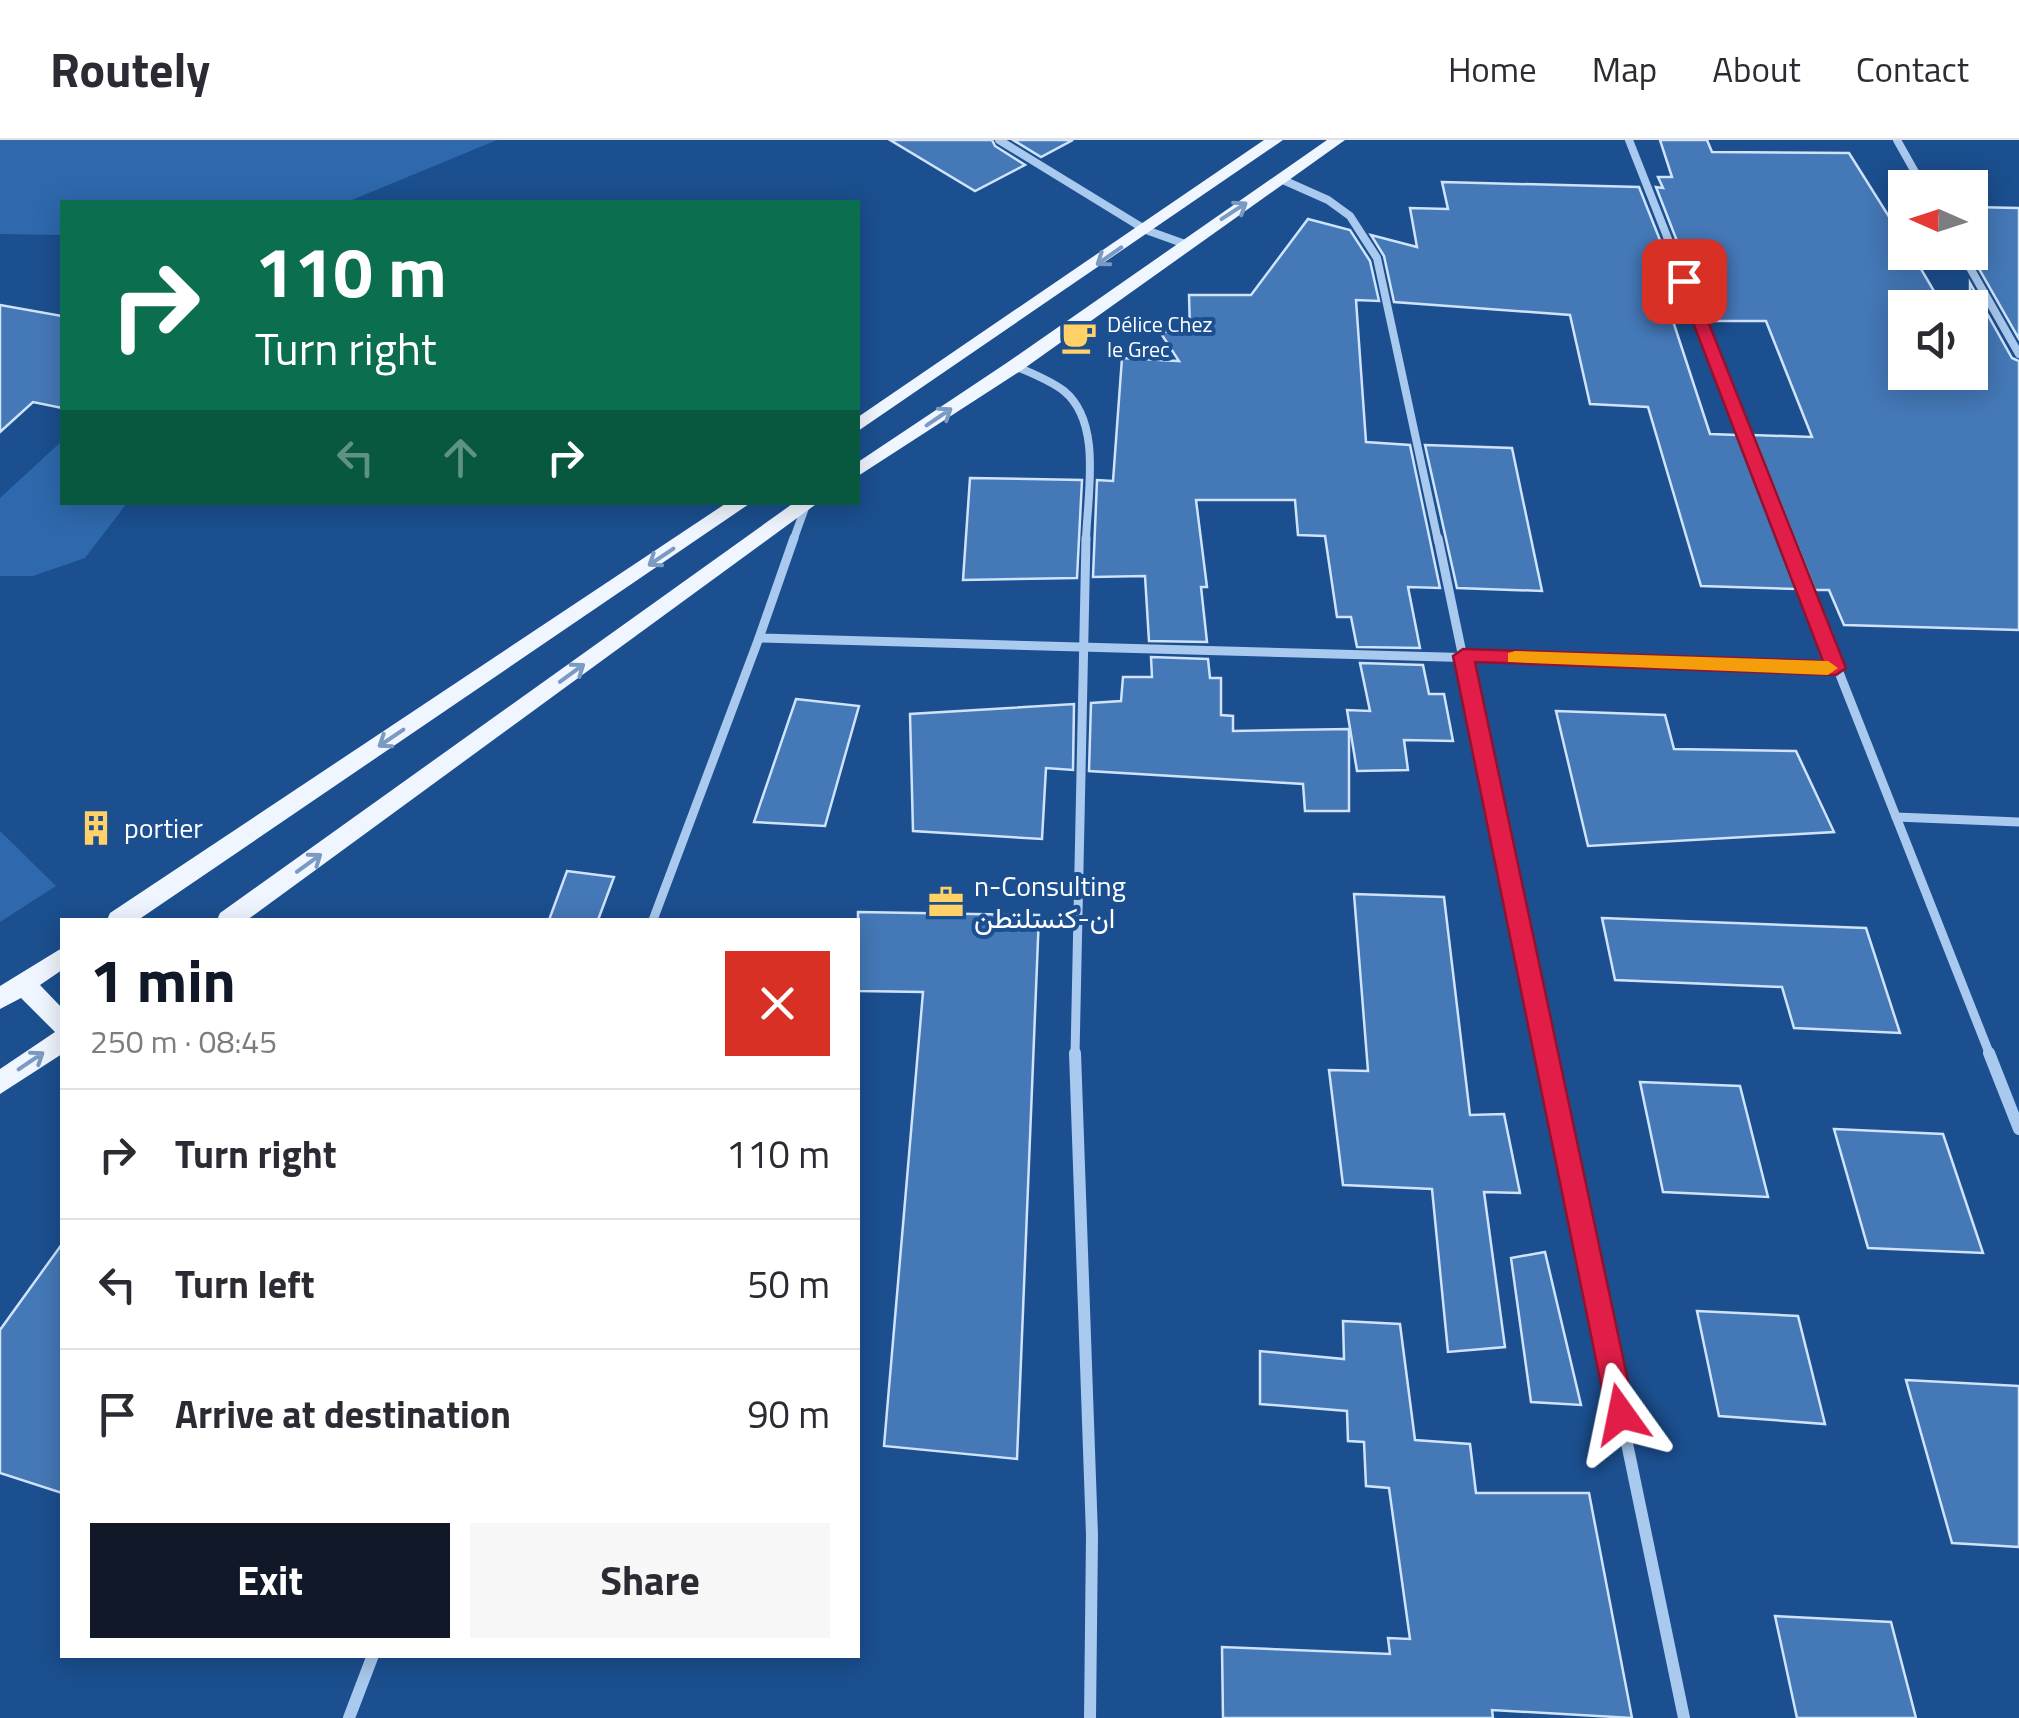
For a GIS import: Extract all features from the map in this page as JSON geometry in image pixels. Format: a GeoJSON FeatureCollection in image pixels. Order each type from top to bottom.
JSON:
{"type":"FeatureCollection","features":[{"type":"Feature","properties":{"kind":"main road"},"geometry":{"type":"LineString","coordinates":[[860,424],[1274,140]]}},
{"type":"Feature","properties":{"kind":"main road"},"geometry":{"type":"LineString","coordinates":[[860,469],[1015,366],[1337,140]]}},
{"type":"Feature","properties":{"kind":"main road"},"geometry":{"type":"LineString","coordinates":[[121,918],[738,505]]}},
{"type":"Feature","properties":{"kind":"main road"},"geometry":{"type":"LineString","coordinates":[[233,918],[806,505]]}},
{"type":"Feature","properties":{"kind":"main road"},"geometry":{"type":"LineString","coordinates":[[0,1000],[60,959]]}},
{"type":"Feature","properties":{"kind":"main road"},"geometry":{"type":"LineString","coordinates":[[23,984],[60,1022]]}},
{"type":"Feature","properties":{"kind":"main road"},"geometry":{"type":"LineString","coordinates":[[0,1083],[60,1041]]}},
{"type":"Feature","properties":{"kind":"street"},"geometry":{"type":"LineString","coordinates":[[999,140],[1146,230],[1185,244]]}},
{"type":"Feature","properties":{"kind":"street"},"geometry":{"type":"LineString","coordinates":[[1630,140],[2019,1129]]}},
{"type":"Feature","properties":{"kind":"street"},"geometry":{"type":"LineString","coordinates":[[1897,140],[1914,170]]}},
{"type":"Feature","properties":{"kind":"street"},"geometry":{"type":"LineString","coordinates":[[1283,180],[1334,203],[1349,215],[1363,227],[1376,258],[1684,1718]]}},
{"type":"Feature","properties":{"kind":"street"},"geometry":{"type":"LineString","coordinates":[[1971,270],[2019,354]]}},
{"type":"Feature","properties":{"kind":"street"},"geometry":{"type":"LineString","coordinates":[[1015,366],[1068,392],[1083,415],[1088,439],[1074,1013],[1092,1535],[1090,1718]]}},
{"type":"Feature","properties":{"kind":"street"},"geometry":{"type":"LineString","coordinates":[[654,918],[807,505]]}},
{"type":"Feature","properties":{"kind":"street"},"geometry":{"type":"LineString","coordinates":[[759,638],[1836,668]]}},
{"type":"Feature","properties":{"kind":"street"},"geometry":{"type":"LineString","coordinates":[[1896,817],[2019,822]]}},
{"type":"Feature","properties":{"kind":"street"},"geometry":{"type":"LineString","coordinates":[[349,1718],[372,1658]]}},
{"type":"Feature","properties":{"kind":"shaded area"},"geometry":{"type":"Polygon","coordinates":[[[0,140],[497,140],[352,200],[60,200],[60,235],[0,234],[0,140]]]}},
{"type":"Feature","properties":{"kind":"shaded area"},"geometry":{"type":"Polygon","coordinates":[[[60,443],[60,505],[125,505],[85,558],[33,576],[0,576],[0,498],[60,443]]]}},
{"type":"Feature","properties":{"kind":"shaded area"},"geometry":{"type":"Polygon","coordinates":[[[0,831],[56,886],[0,922],[0,831]]]}},
{"type":"Feature","properties":{"kind":"building"},"geometry":{"type":"Polygon","coordinates":[[[890,140],[992,140],[1025,165],[975,191],[890,140]]]}},
{"type":"Feature","properties":{"kind":"building"},"geometry":{"type":"Polygon","coordinates":[[[1013,140],[1073,140],[1041,157],[1013,140]]]}},
{"type":"Feature","properties":{"kind":"building"},"geometry":{"type":"Polygon","coordinates":[[[1660,140],[1707,140],[1712,152],[1849,153],[1888,215],[1888,270],[1922,270],[1933,290],[1888,290],[1888,390],[1988,390],[1988,315],[2012,358],[2019,361],[2019,630],[1844,625],[1829,590],[1815,590],[1753,435],[1812,437],[1766,321],[1708,321],[1656,187],[1663,188],[1658,177],[1672,177],[1660,140]]]}},
{"type":"Feature","properties":{"kind":"building"},"geometry":{"type":"Polygon","coordinates":[[[1442,182],[1639,187],[1692,321],[1673,321],[1710,434],[1737,435],[1798,589],[1701,586],[1648,407],[1590,404],[1570,315],[1394,302],[1384,256],[1371,235],[1417,247],[1410,208],[1448,209],[1442,182]]]}},
{"type":"Feature","properties":{"kind":"building"},"geometry":{"type":"Polygon","coordinates":[[[1988,207],[2019,208],[2019,339],[1980,270],[1988,270],[1988,207]]]}},
{"type":"Feature","properties":{"kind":"building"},"geometry":{"type":"Polygon","coordinates":[[[1308,219],[1350,230],[1370,261],[1379,301],[1356,300],[1366,442],[1410,445],[1440,588],[1408,587],[1420,648],[1357,647],[1351,617],[1337,617],[1325,536],[1298,535],[1295,500],[1196,500],[1207,587],[1201,587],[1207,642],[1149,641],[1145,576],[1093,577],[1097,480],[1113,481],[1122,358],[1179,361],[1160,332],[1190,331],[1189,295],[1251,295],[1308,219]]]}},
{"type":"Feature","properties":{"kind":"building"},"geometry":{"type":"Polygon","coordinates":[[[0,305],[60,316],[60,408],[33,402],[0,432],[0,305]]]}},
{"type":"Feature","properties":{"kind":"building"},"geometry":{"type":"Polygon","coordinates":[[[1425,445],[1512,448],[1542,591],[1457,588],[1425,445]]]}},
{"type":"Feature","properties":{"kind":"building"},"geometry":{"type":"Polygon","coordinates":[[[970,478],[1082,480],[1077,578],[963,580],[970,478]]]}},
{"type":"Feature","properties":{"kind":"building"},"geometry":{"type":"Polygon","coordinates":[[[1151,657],[1208,659],[1210,678],[1221,678],[1221,715],[1233,716],[1233,731],[1349,729],[1349,811],[1305,811],[1303,784],[1089,771],[1091,703],[1121,701],[1123,677],[1152,677],[1151,657]]]}},
{"type":"Feature","properties":{"kind":"building"},"geometry":{"type":"Polygon","coordinates":[[[1360,663],[1423,665],[1429,694],[1444,694],[1453,741],[1404,740],[1408,770],[1357,771],[1347,710],[1370,711],[1360,663]]]}},
{"type":"Feature","properties":{"kind":"building"},"geometry":{"type":"Polygon","coordinates":[[[796,699],[859,706],[825,826],[754,822],[796,699]]]}},
{"type":"Feature","properties":{"kind":"building"},"geometry":{"type":"Polygon","coordinates":[[[1074,704],[1073,770],[1046,768],[1042,839],[913,831],[910,714],[1074,704]]]}},
{"type":"Feature","properties":{"kind":"building"},"geometry":{"type":"Polygon","coordinates":[[[1556,711],[1665,715],[1674,749],[1796,751],[1834,832],[1588,846],[1556,711]]]}},
{"type":"Feature","properties":{"kind":"building"},"geometry":{"type":"Polygon","coordinates":[[[567,871],[614,877],[599,918],[550,918],[567,871]]]}},
{"type":"Feature","properties":{"kind":"building"},"geometry":{"type":"Polygon","coordinates":[[[1354,894],[1444,897],[1470,1115],[1504,1114],[1520,1193],[1484,1192],[1505,1347],[1448,1352],[1432,1189],[1343,1185],[1329,1070],[1368,1071],[1354,894]]]}},
{"type":"Feature","properties":{"kind":"building"},"geometry":{"type":"Polygon","coordinates":[[[858,912],[1039,915],[1017,1459],[884,1446],[923,992],[860,991],[858,912]]]}},
{"type":"Feature","properties":{"kind":"building"},"geometry":{"type":"Polygon","coordinates":[[[1602,918],[1866,928],[1900,1033],[1794,1028],[1782,987],[1615,980],[1602,918]]]}},
{"type":"Feature","properties":{"kind":"building"},"geometry":{"type":"Polygon","coordinates":[[[1640,1082],[1740,1086],[1768,1197],[1663,1192],[1640,1082]]]}},
{"type":"Feature","properties":{"kind":"building"},"geometry":{"type":"Polygon","coordinates":[[[1834,1129],[1943,1134],[1983,1253],[1868,1248],[1834,1129]]]}},
{"type":"Feature","properties":{"kind":"building"},"geometry":{"type":"Polygon","coordinates":[[[60,1247],[60,1492],[0,1473],[0,1330],[60,1247]]]}},
{"type":"Feature","properties":{"kind":"building"},"geometry":{"type":"Polygon","coordinates":[[[1545,1252],[1581,1405],[1531,1402],[1511,1258],[1545,1252]]]}},
{"type":"Feature","properties":{"kind":"building"},"geometry":{"type":"Polygon","coordinates":[[[1697,1311],[1798,1316],[1825,1424],[1719,1416],[1697,1311]]]}},
{"type":"Feature","properties":{"kind":"building"},"geometry":{"type":"Polygon","coordinates":[[[1343,1321],[1400,1324],[1415,1440],[1470,1444],[1476,1493],[1589,1493],[1632,1718],[1492,1710],[1493,1718],[1223,1718],[1222,1647],[1390,1654],[1388,1638],[1410,1639],[1389,1488],[1366,1486],[1364,1442],[1348,1441],[1347,1411],[1260,1404],[1260,1351],[1344,1359],[1343,1321]]]}},
{"type":"Feature","properties":{"kind":"building"},"geometry":{"type":"Polygon","coordinates":[[[1906,1380],[2019,1386],[2019,1547],[1952,1543],[1906,1380]]]}},
{"type":"Feature","properties":{"kind":"building"},"geometry":{"type":"Polygon","coordinates":[[[1775,1616],[1891,1622],[1916,1718],[1797,1718],[1775,1616]]]}},
{"type":"Feature","properties":{"kind":"slow traffic"},"geometry":{"type":"LineString","coordinates":[[1515,657],[1828,668]]}},
{"type":"Feature","properties":{"kind":"place","name":"Délice Chez le Grec"},"geometry":{"type":"Point","coordinates":[1079,337]}},
{"type":"Feature","properties":{"kind":"place","name":"portier"},"geometry":{"type":"Point","coordinates":[96,828]}},
{"type":"Feature","properties":{"kind":"place","name":"n-Consulting ان-كنسلتطن"},"geometry":{"type":"Point","coordinates":[946,902]}},
{"type":"Feature","properties":{"kind":"route"},"geometry":{"type":"LineString","coordinates":[[1621,1414],[1463,656],[1836,668],[1684,281]]}}]}
